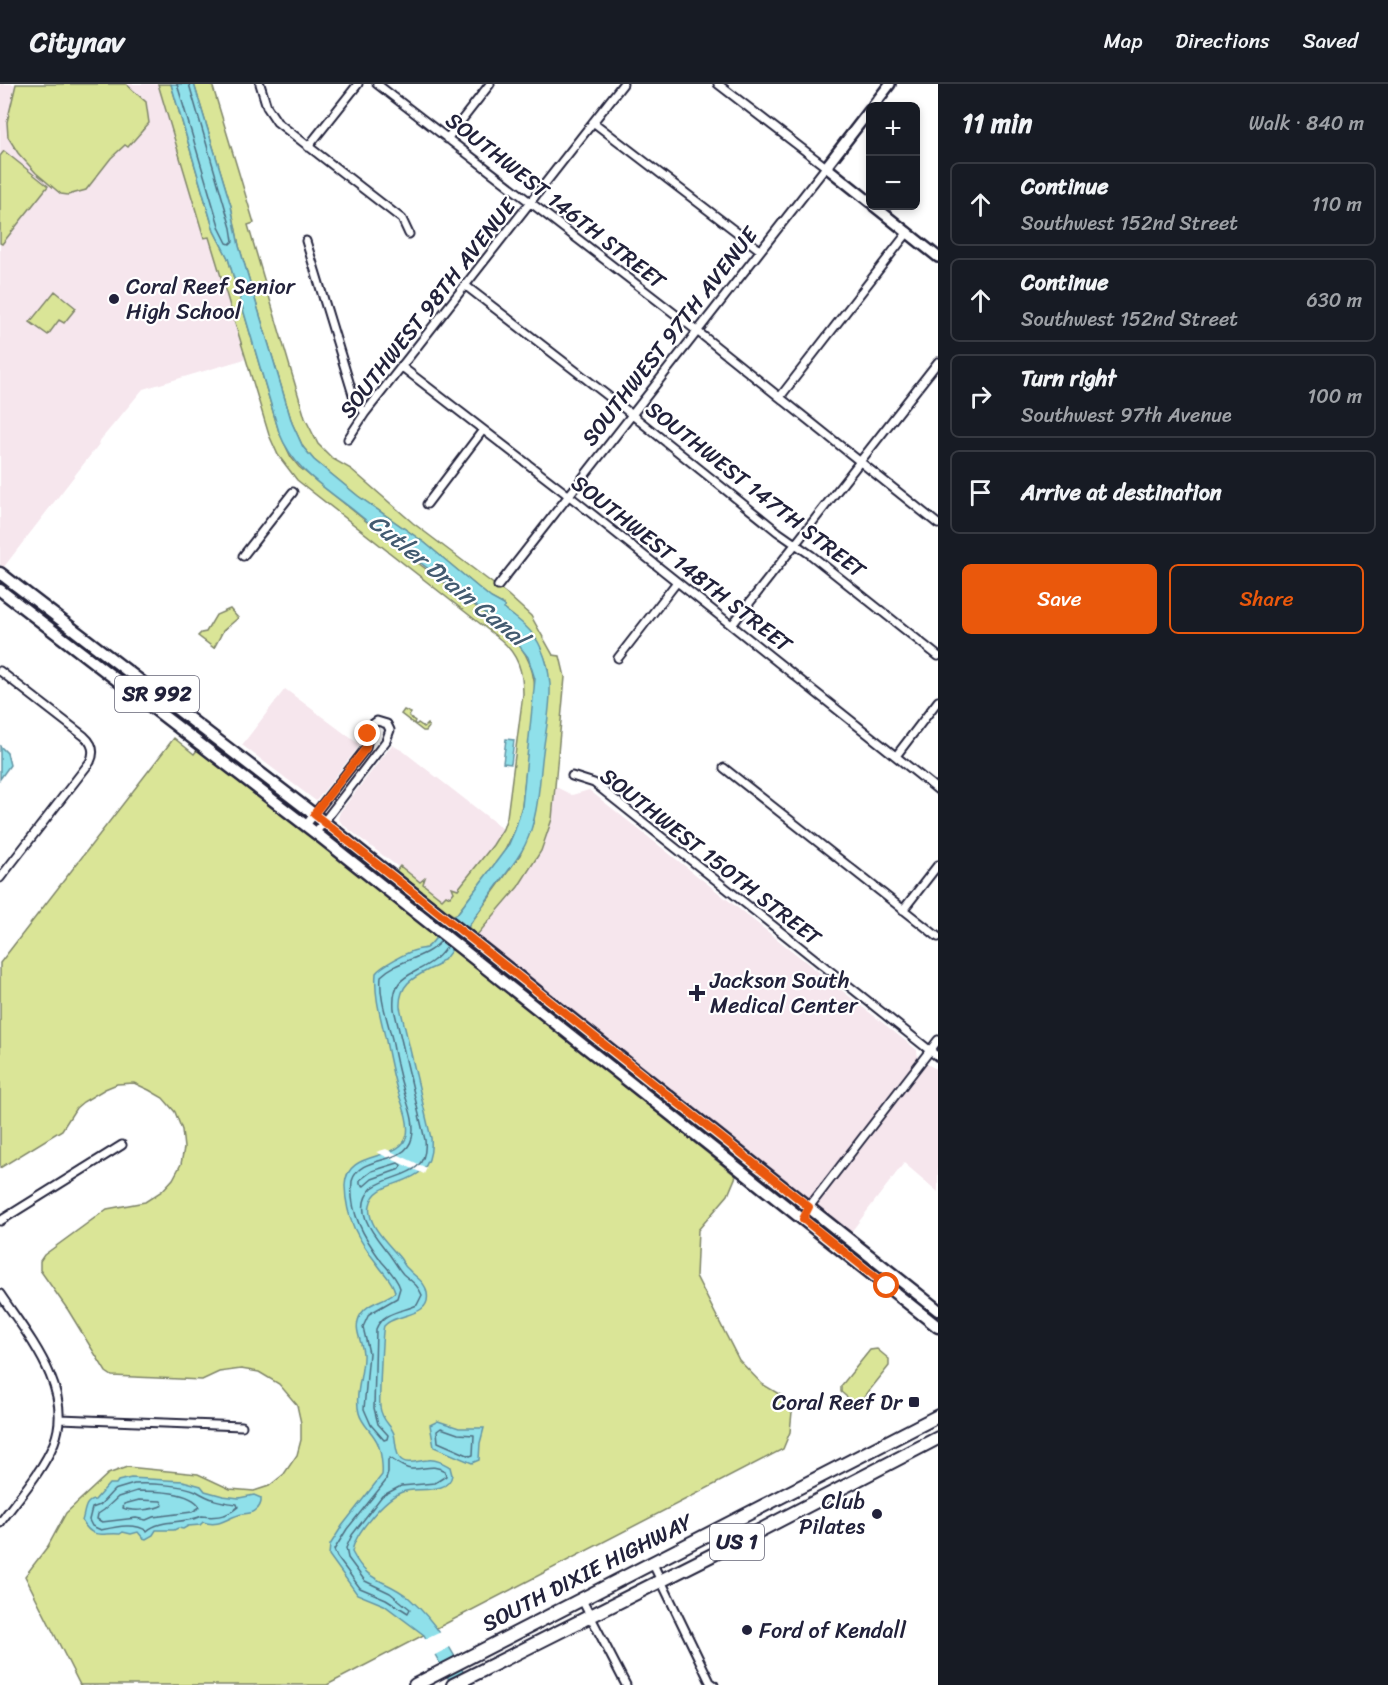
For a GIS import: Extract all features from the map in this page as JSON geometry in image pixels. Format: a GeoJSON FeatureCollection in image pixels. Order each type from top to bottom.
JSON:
{"type":"FeatureCollection","features":[{"type":"Feature","properties":{"kind":"highway","name":"SOUTH DIXIE HIGHWAY"},"geometry":{"type":"LineString","coordinates":[[415,1685],[938,1416]]}},
{"type":"Feature","properties":{"kind":"highway","name":"SOUTH DIXIE HIGHWAY"},"geometry":{"type":"LineString","coordinates":[[453,1685],[732,1545],[938,1438]]}},
{"type":"Feature","properties":{"kind":"main road","name":"SR 992"},"geometry":{"type":"LineString","coordinates":[[0,573],[314,814],[938,1310]]}},
{"type":"Feature","properties":{"kind":"main road","name":"SR 992"},"geometry":{"type":"LineString","coordinates":[[0,590],[316,832],[938,1327]]}},
{"type":"Feature","properties":{"kind":"main road"},"geometry":{"type":"LineString","coordinates":[[888,1287],[902,1283]]}},
{"type":"Feature","properties":{"kind":"street"},"geometry":{"type":"LineString","coordinates":[[261,84],[271,116],[402,219],[410,234]]}},
{"type":"Feature","properties":{"kind":"street"},"geometry":{"type":"LineString","coordinates":[[308,147],[358,84]]}},
{"type":"Feature","properties":{"kind":"street","name":"SOUTHWEST 146TH STREET"},"geometry":{"type":"LineString","coordinates":[[377,84],[697,331],[938,524]]}},
{"type":"Feature","properties":{"kind":"street"},"geometry":{"type":"LineString","coordinates":[[447,138],[490,84]]}},
{"type":"Feature","properties":{"kind":"street","name":"SOUTHWEST 98TH AVENUE"},"geometry":{"type":"LineString","coordinates":[[348,439],[623,84]]}},
{"type":"Feature","properties":{"kind":"street"},"geometry":{"type":"LineString","coordinates":[[717,84],[866,199]]}},
{"type":"Feature","properties":{"kind":"street","name":"SOUTHWEST 97TH AVENUE"},"geometry":{"type":"LineString","coordinates":[[876,102],[890,84]]}},
{"type":"Feature","properties":{"kind":"street","name":"SOUTHWEST 97TH AVENUE"},"geometry":{"type":"LineString","coordinates":[[498,586],[866,116]]}},
{"type":"Feature","properties":{"kind":"street"},"geometry":{"type":"LineString","coordinates":[[593,122],[760,250]]}},
{"type":"Feature","properties":{"kind":"street"},"geometry":{"type":"LineString","coordinates":[[879,210],[938,257]]}},
{"type":"Feature","properties":{"kind":"street"},"geometry":{"type":"LineString","coordinates":[[780,397],[908,232]]}},
{"type":"Feature","properties":{"kind":"street"},"geometry":{"type":"LineString","coordinates":[[306,241],[354,398],[366,413]]}},
{"type":"Feature","properties":{"kind":"street","name":"SOUTHWEST 147TH STREET"},"geometry":{"type":"LineString","coordinates":[[466,286],[633,414],[938,656]]}},
{"type":"Feature","properties":{"kind":"street"},"geometry":{"type":"LineString","coordinates":[[732,625],[938,362]]}},
{"type":"Feature","properties":{"kind":"street","name":"SOUTHWEST 148TH STREET"},"geometry":{"type":"LineString","coordinates":[[402,367],[569,496],[938,790]]}},
{"type":"Feature","properties":{"kind":"street"},"geometry":{"type":"LineString","coordinates":[[427,504],[483,430]]}},
{"type":"Feature","properties":{"kind":"street"},"geometry":{"type":"LineString","coordinates":[[243,556],[293,492]]}},
{"type":"Feature","properties":{"kind":"street"},"geometry":{"type":"LineString","coordinates":[[618,658],[677,582]]}},
{"type":"Feature","properties":{"kind":"street"},"geometry":{"type":"LineString","coordinates":[[0,671],[84,736],[91,743],[93,750],[90,762],[0,878]]}},
{"type":"Feature","properties":{"kind":"street"},"geometry":{"type":"LineString","coordinates":[[896,756],[938,701]]}},
{"type":"Feature","properties":{"kind":"street"},"geometry":{"type":"LineString","coordinates":[[306,825],[366,748],[370,726],[376,721],[387,724],[390,730],[386,741],[316,832]]}},
{"type":"Feature","properties":{"kind":"street"},"geometry":{"type":"LineString","coordinates":[[724,768],[938,937]]}},
{"type":"Feature","properties":{"kind":"street","name":"SOUTHWEST 150TH STREET"},"geometry":{"type":"LineString","coordinates":[[572,776],[594,783],[938,1057]]}},
{"type":"Feature","properties":{"kind":"street"},"geometry":{"type":"LineString","coordinates":[[903,910],[938,865]]}},
{"type":"Feature","properties":{"kind":"street"},"geometry":{"type":"LineString","coordinates":[[803,1219],[809,1207],[938,1040]]}},
{"type":"Feature","properties":{"kind":"street"},"geometry":{"type":"LineString","coordinates":[[0,1221],[122,1145]]}},
{"type":"Feature","properties":{"kind":"street"},"geometry":{"type":"LineString","coordinates":[[0,1294],[50,1376],[57,1393],[60,1419],[47,1457],[0,1523]]}},
{"type":"Feature","properties":{"kind":"street"},"geometry":{"type":"LineString","coordinates":[[60,1419],[242,1426]]}},
{"type":"Feature","properties":{"kind":"street"},"geometry":{"type":"LineString","coordinates":[[818,1477],[826,1495]]}},
{"type":"Feature","properties":{"kind":"street"},"geometry":{"type":"LineString","coordinates":[[652,1562],[710,1684]]}},
{"type":"Feature","properties":{"kind":"street"},"geometry":{"type":"LineString","coordinates":[[581,1599],[626,1685]]}},
{"type":"Feature","properties":{"kind":"shaded area","name":"Coral Reef Senior High School"},"geometry":{"type":"Polygon","coordinates":[[[0,84],[158,84],[204,238],[209,237],[245,359],[143,389],[98,443],[3,568],[0,565],[0,84]]]}},
{"type":"Feature","properties":{"kind":"shaded area"},"geometry":{"type":"Polygon","coordinates":[[[285,689],[360,745],[316,801],[242,745],[285,689]]]}},
{"type":"Feature","properties":{"kind":"shaded area"},"geometry":{"type":"Polygon","coordinates":[[[392,745],[403,751],[503,829],[490,852],[447,904],[342,824],[338,818],[340,812],[392,745]]]}},
{"type":"Feature","properties":{"kind":"shaded area","name":"Jackson South Medical Center"},"geometry":{"type":"Polygon","coordinates":[[[554,786],[572,795],[589,790],[917,1050],[918,1059],[938,1070],[938,1192],[904,1163],[851,1232],[477,935],[518,887],[552,819],[554,786]]]}},
{"type":"Feature","properties":{"kind":"green space"},"geometry":{"type":"Polygon","coordinates":[[[16,84],[126,84],[146,102],[149,123],[128,147],[125,145],[111,158],[86,190],[68,195],[61,194],[36,173],[18,153],[8,137],[7,122],[16,84]]]}},
{"type":"Feature","properties":{"kind":"green space"},"geometry":{"type":"Polygon","coordinates":[[[158,84],[171,84],[214,231],[228,258],[279,432],[291,457],[299,467],[418,563],[499,624],[520,646],[529,663],[535,692],[522,806],[515,830],[504,852],[457,914],[453,915],[448,912],[396,871],[400,866],[420,882],[425,878],[423,884],[442,899],[446,895],[450,897],[454,892],[452,887],[458,889],[503,829],[507,817],[523,694],[518,664],[512,652],[501,640],[297,480],[278,455],[269,435],[209,237],[204,238],[158,84]]]}},
{"type":"Feature","properties":{"kind":"green space"},"geometry":{"type":"Polygon","coordinates":[[[194,84],[212,84],[254,223],[248,225],[305,418],[318,444],[333,459],[351,469],[413,523],[508,595],[531,616],[553,655],[560,656],[565,677],[552,819],[541,851],[518,887],[477,935],[468,927],[520,855],[533,823],[538,794],[548,668],[545,658],[532,634],[504,609],[504,605],[491,598],[425,543],[358,496],[314,460],[303,447],[292,423],[194,84]]]}},
{"type":"Feature","properties":{"kind":"green space"},"geometry":{"type":"Polygon","coordinates":[[[4,151],[48,186],[2,244],[0,243],[0,156],[4,151]]]}},
{"type":"Feature","properties":{"kind":"green space"},"geometry":{"type":"Polygon","coordinates":[[[55,291],[76,308],[64,323],[59,320],[48,335],[30,322],[55,291]]]}},
{"type":"Feature","properties":{"kind":"green space"},"geometry":{"type":"Polygon","coordinates":[[[230,609],[238,618],[223,631],[214,648],[198,636],[206,632],[216,615],[230,609]]]}},
{"type":"Feature","properties":{"kind":"green space"},"geometry":{"type":"Polygon","coordinates":[[[404,710],[411,713],[409,716],[416,725],[418,723],[424,727],[427,724],[429,727],[426,731],[423,731],[401,714],[404,710]]]}},
{"type":"Feature","properties":{"kind":"green space"},"geometry":{"type":"Polygon","coordinates":[[[174,738],[194,754],[198,749],[391,899],[736,1176],[728,1195],[698,1230],[696,1276],[739,1360],[762,1384],[784,1397],[792,1412],[790,1432],[783,1449],[327,1685],[80,1685],[25,1576],[48,1546],[66,1513],[108,1474],[127,1467],[198,1474],[230,1489],[254,1491],[269,1486],[284,1474],[297,1455],[301,1440],[301,1423],[297,1405],[279,1384],[259,1372],[241,1369],[219,1372],[202,1380],[112,1376],[106,1372],[40,1270],[40,1261],[44,1255],[107,1209],[145,1202],[162,1191],[173,1179],[181,1164],[184,1148],[182,1130],[175,1112],[163,1098],[134,1083],[117,1084],[105,1089],[76,1108],[62,1130],[0,1168],[0,963],[174,738]]]}},
{"type":"Feature","properties":{"kind":"green space"},"geometry":{"type":"Polygon","coordinates":[[[877,1349],[889,1359],[889,1366],[861,1401],[853,1402],[841,1392],[841,1386],[870,1350],[877,1349]]]}},
{"type":"Feature","properties":{"kind":"water","name":"Cutler Drain Canal"},"geometry":{"type":"Polygon","coordinates":[[[171,84],[194,84],[292,423],[303,447],[314,460],[358,496],[425,543],[491,598],[504,605],[504,609],[534,636],[543,652],[548,670],[550,701],[538,799],[530,834],[513,864],[444,960],[412,979],[404,988],[400,999],[431,1138],[430,1156],[424,1168],[415,1175],[383,1189],[375,1195],[370,1205],[371,1220],[375,1227],[405,1267],[422,1283],[427,1293],[424,1307],[384,1326],[380,1379],[381,1412],[393,1431],[397,1451],[402,1460],[405,1462],[437,1461],[450,1467],[452,1475],[450,1481],[439,1488],[402,1492],[387,1501],[364,1527],[352,1552],[358,1563],[371,1576],[409,1598],[428,1618],[451,1650],[470,1685],[452,1685],[424,1635],[384,1605],[357,1594],[329,1555],[330,1545],[342,1526],[382,1475],[382,1460],[378,1444],[359,1413],[358,1391],[363,1354],[357,1324],[364,1310],[395,1292],[390,1281],[354,1229],[345,1186],[347,1174],[354,1166],[403,1144],[408,1129],[378,1007],[376,973],[401,956],[426,948],[448,920],[457,914],[508,846],[522,806],[535,679],[528,657],[511,635],[312,478],[285,446],[228,258],[214,231],[171,84]]]}},
{"type":"Feature","properties":{"kind":"water"},"geometry":{"type":"Polygon","coordinates":[[[506,739],[514,740],[511,764],[503,763],[506,739]]]}},
{"type":"Feature","properties":{"kind":"water"},"geometry":{"type":"Polygon","coordinates":[[[0,746],[7,753],[10,765],[0,779],[0,746]]]}},
{"type":"Feature","properties":{"kind":"water"},"geometry":{"type":"Polygon","coordinates":[[[438,1421],[459,1428],[484,1428],[479,1460],[472,1463],[434,1447],[430,1425],[438,1421]]]}},
{"type":"Feature","properties":{"kind":"water"},"geometry":{"type":"Polygon","coordinates":[[[131,1478],[183,1481],[223,1496],[239,1498],[254,1495],[261,1498],[261,1502],[260,1506],[251,1513],[238,1515],[215,1524],[203,1522],[200,1525],[183,1529],[156,1530],[146,1539],[138,1532],[99,1534],[90,1531],[82,1521],[89,1502],[95,1500],[109,1484],[116,1484],[118,1481],[131,1478]]]}},
{"type":"Feature","properties":{"kind":"pier"},"geometry":{"type":"Polygon","coordinates":[[[386,1149],[427,1168],[424,1174],[376,1152],[386,1149]]]}},
{"type":"Feature","properties":{"kind":"pier"},"geometry":{"type":"Polygon","coordinates":[[[443,1631],[452,1646],[433,1656],[424,1640],[443,1631]]]}},
{"type":"Feature","properties":{"kind":"place","name":"Coral Reef Senior High School"},"geometry":{"type":"Point","coordinates":[114,299]}},
{"type":"Feature","properties":{"kind":"place","name":"Jackson South Medical Center"},"geometry":{"type":"Point","coordinates":[697,993]}},
{"type":"Feature","properties":{"kind":"place","name":"Coral Reef Dr"},"geometry":{"type":"Point","coordinates":[914,1402]}},
{"type":"Feature","properties":{"kind":"place","name":"Club Pilates"},"geometry":{"type":"Point","coordinates":[877,1514]}},
{"type":"Feature","properties":{"kind":"place","name":"Ford of Kendall"},"geometry":{"type":"Point","coordinates":[747,1630]}},
{"type":"Feature","properties":{"kind":"route"},"geometry":{"type":"LineString","coordinates":[[368,734],[366,748],[314,814],[809,1207],[803,1219],[887,1286]]}}]}
